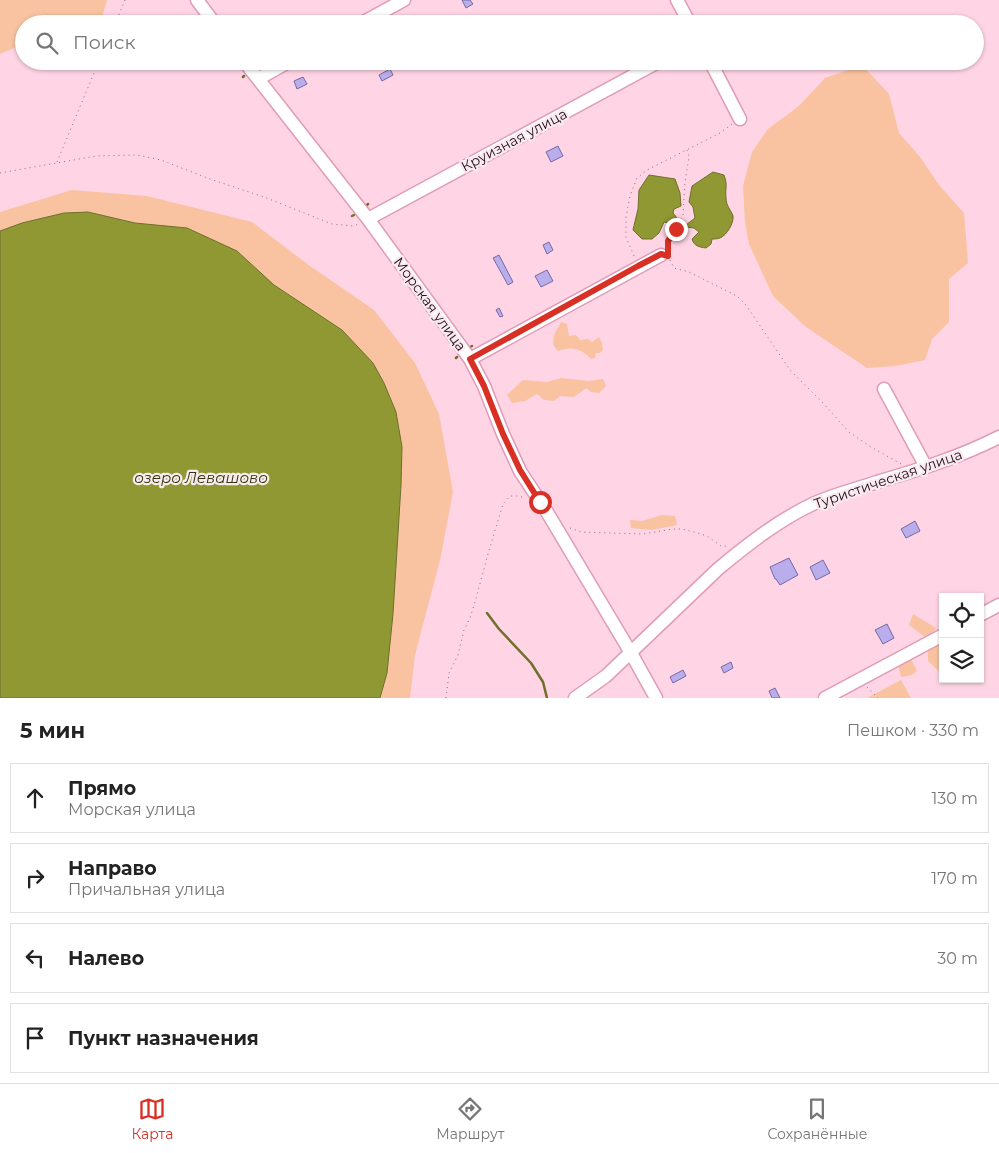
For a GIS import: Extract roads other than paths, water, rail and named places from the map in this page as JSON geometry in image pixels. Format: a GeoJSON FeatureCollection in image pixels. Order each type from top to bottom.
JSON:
{"type":"FeatureCollection","features":[{"type":"Feature","properties":{"kind":"street"},"geometry":{"type":"LineString","coordinates":[[197,0],[208,15]]}},
{"type":"Feature","properties":{"kind":"street"},"geometry":{"type":"LineString","coordinates":[[376,15],[404,0]]}},
{"type":"Feature","properties":{"kind":"street"},"geometry":{"type":"LineString","coordinates":[[677,0],[685,15]]}},
{"type":"Feature","properties":{"kind":"street","name":"Морская улица"},"geometry":{"type":"LineString","coordinates":[[251,70],[368,219],[470,359],[484,386],[520,470],[547,512],[656,698]]}},
{"type":"Feature","properties":{"kind":"street"},"geometry":{"type":"LineString","coordinates":[[258,79],[274,70]]}},
{"type":"Feature","properties":{"kind":"street","name":"Круизная улица"},"geometry":{"type":"LineString","coordinates":[[368,219],[643,70]]}},
{"type":"Feature","properties":{"kind":"street"},"geometry":{"type":"LineString","coordinates":[[715,70],[740,119]]}},
{"type":"Feature","properties":{"kind":"street"},"geometry":{"type":"LineString","coordinates":[[470,359],[638,266],[664,255]]}},
{"type":"Feature","properties":{"kind":"street"},"geometry":{"type":"LineString","coordinates":[[884,389],[926,467]]}},
{"type":"Feature","properties":{"kind":"street","name":"Туристическая улица"},"geometry":{"type":"LineString","coordinates":[[576,698],[606,676],[718,569],[769,530],[797,512],[817,502],[926,467],[999,438]]}},
{"type":"Feature","properties":{"kind":"street"},"geometry":{"type":"LineString","coordinates":[[984,613],[999,605]]}},
{"type":"Feature","properties":{"kind":"street"},"geometry":{"type":"LineString","coordinates":[[825,698],[939,637]]}},
{"type":"Feature","properties":{"kind":"water"},"geometry":{"type":"Polygon","coordinates":[[[713,172],[724,175],[726,201],[733,219],[727,232],[720,238],[712,239],[711,244],[706,248],[695,245],[692,239],[699,232],[694,228],[686,227],[686,225],[695,218],[693,207],[689,202],[692,186],[713,172]]]}},
{"type":"Feature","properties":{"kind":"water"},"geometry":{"type":"Polygon","coordinates":[[[649,175],[675,179],[680,193],[681,206],[674,209],[673,213],[677,218],[676,224],[664,222],[659,233],[652,239],[642,239],[633,230],[638,209],[639,190],[649,175]]]}},
{"type":"Feature","properties":{"kind":"water","name":"озеро Левашово"},"geometry":{"type":"Polygon","coordinates":[[[88,212],[135,223],[187,228],[237,251],[274,285],[342,330],[373,363],[396,412],[402,447],[393,614],[387,673],[380,698],[0,698],[0,231],[22,223],[64,213],[88,212]]]}},
{"type":"Feature","properties":{"kind":"waterway"},"geometry":{"type":"LineString","coordinates":[[487,613],[499,629],[531,663],[543,682],[547,698]]}}]}
